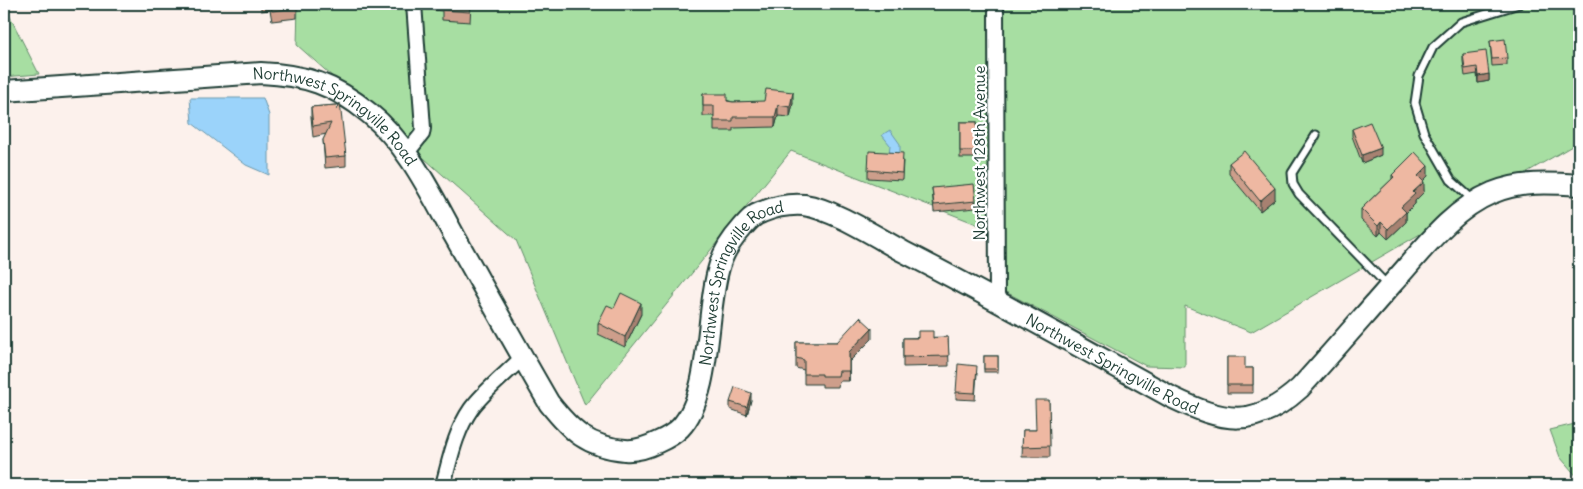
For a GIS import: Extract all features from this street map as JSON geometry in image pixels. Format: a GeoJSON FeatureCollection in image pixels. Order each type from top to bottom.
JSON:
{"type":"FeatureCollection","features":[{"type":"Feature","properties":{"kind":"street"},"geometry":{"type":"LineString","coordinates":[[406,154],[422,134],[424,128],[414,4]]}},
{"type":"Feature","properties":{"kind":"street","name":"Northwest 128th Avenue"},"geometry":{"type":"LineString","coordinates":[[996,4],[997,302]]}},
{"type":"Feature","properties":{"kind":"street","name":"Northwest Springville Road"},"geometry":{"type":"LineString","coordinates":[[4,91],[239,74],[288,75],[320,83],[348,97],[375,118],[406,154],[549,403],[573,431],[591,442],[611,449],[630,450],[647,447],[665,439],[680,428],[690,412],[702,377],[714,286],[720,262],[734,236],[753,217],[781,206],[804,205],[835,216],[1187,405],[1223,417],[1241,418],[1269,412],[1285,402],[1300,388],[1442,230],[1475,202],[1493,192],[1515,186],[1540,184],[1579,185]]}},
{"type":"Feature","properties":{"kind":"street"},"geometry":{"type":"LineString","coordinates":[[443,485],[458,434],[471,409],[482,395],[522,357]]}},
{"type":"Feature","properties":{"kind":"lane"},"geometry":{"type":"LineString","coordinates":[[1475,202],[1451,180],[1424,133],[1415,104],[1419,76],[1433,47],[1461,22],[1519,4]]}},
{"type":"Feature","properties":{"kind":"lane"},"geometry":{"type":"LineString","coordinates":[[1316,135],[1292,173],[1293,184],[1299,194],[1389,287]]}},
{"type":"Feature","properties":{"kind":"green space"},"geometry":{"type":"Polygon","coordinates":[[[298,4],[1579,4],[1579,142],[1251,332],[1185,306],[1185,367],[1146,366],[1002,290],[1002,234],[791,151],[585,405],[516,240],[297,45],[298,4]]]}},
{"type":"Feature","properties":{"kind":"green space"},"geometry":{"type":"Polygon","coordinates":[[[4,5],[39,74],[4,77],[4,5]]]}},
{"type":"Feature","properties":{"kind":"green space"},"geometry":{"type":"Polygon","coordinates":[[[1579,423],[1579,479],[1560,457],[1550,430],[1579,423]]]}},
{"type":"Feature","properties":{"kind":"water"},"geometry":{"type":"Polygon","coordinates":[[[190,98],[263,98],[269,115],[269,175],[246,165],[192,123],[190,98]]]}},
{"type":"Feature","properties":{"kind":"water"},"geometry":{"type":"Polygon","coordinates":[[[890,130],[900,144],[900,153],[889,153],[890,145],[882,135],[890,130]]]}},
{"type":"Feature","properties":{"kind":"building"},"geometry":{"type":"Polygon","coordinates":[[[271,4],[297,4],[297,8],[272,11],[271,4]]]}},
{"type":"Feature","properties":{"kind":"building"},"geometry":{"type":"Polygon","coordinates":[[[443,4],[470,4],[470,12],[442,10],[443,4]]]}},
{"type":"Feature","properties":{"kind":"building"},"geometry":{"type":"Polygon","coordinates":[[[1505,39],[1507,58],[1492,59],[1490,41],[1505,39]]]}},
{"type":"Feature","properties":{"kind":"building"},"geometry":{"type":"Polygon","coordinates":[[[1486,51],[1489,74],[1478,76],[1477,67],[1465,69],[1463,54],[1486,51]]]}},
{"type":"Feature","properties":{"kind":"building"},"geometry":{"type":"Polygon","coordinates":[[[766,89],[793,92],[790,107],[778,105],[775,117],[733,117],[733,121],[714,121],[714,106],[703,106],[703,94],[727,94],[727,101],[733,102],[764,101],[766,89]]]}},
{"type":"Feature","properties":{"kind":"building"},"geometry":{"type":"Polygon","coordinates":[[[340,103],[346,156],[325,158],[323,140],[331,123],[313,126],[311,107],[336,105],[337,110],[340,103]]]}},
{"type":"Feature","properties":{"kind":"building"},"geometry":{"type":"Polygon","coordinates":[[[960,122],[977,122],[977,151],[960,151],[960,122]]]}},
{"type":"Feature","properties":{"kind":"building"},"geometry":{"type":"Polygon","coordinates":[[[1370,122],[1381,148],[1362,155],[1352,129],[1370,122]]]}},
{"type":"Feature","properties":{"kind":"building"},"geometry":{"type":"Polygon","coordinates":[[[869,151],[903,153],[902,173],[868,170],[869,151]]]}},
{"type":"Feature","properties":{"kind":"building"},"geometry":{"type":"Polygon","coordinates":[[[1244,151],[1275,188],[1260,201],[1229,163],[1244,151]]]}},
{"type":"Feature","properties":{"kind":"building"},"geometry":{"type":"Polygon","coordinates":[[[1415,152],[1428,166],[1418,176],[1424,182],[1413,192],[1415,194],[1401,207],[1406,212],[1388,229],[1381,222],[1378,226],[1361,209],[1394,177],[1392,175],[1415,152]]]}},
{"type":"Feature","properties":{"kind":"building"},"geometry":{"type":"Polygon","coordinates":[[[974,184],[976,201],[934,205],[932,188],[974,184]]]}},
{"type":"Feature","properties":{"kind":"building"},"geometry":{"type":"Polygon","coordinates":[[[621,293],[641,303],[625,337],[598,323],[607,305],[614,308],[621,293]]]}},
{"type":"Feature","properties":{"kind":"building"},"geometry":{"type":"Polygon","coordinates":[[[860,317],[872,328],[849,352],[849,371],[839,371],[838,376],[804,374],[804,360],[796,358],[796,342],[837,342],[860,317]]]}},
{"type":"Feature","properties":{"kind":"building"},"geometry":{"type":"Polygon","coordinates":[[[918,331],[933,331],[933,338],[948,337],[949,356],[903,357],[903,338],[918,338],[918,331]]]}},
{"type":"Feature","properties":{"kind":"building"},"geometry":{"type":"Polygon","coordinates":[[[984,356],[998,356],[998,369],[984,369],[984,356]]]}},
{"type":"Feature","properties":{"kind":"building"},"geometry":{"type":"Polygon","coordinates":[[[1227,357],[1245,357],[1245,368],[1253,368],[1253,385],[1227,385],[1227,357]]]}},
{"type":"Feature","properties":{"kind":"building"},"geometry":{"type":"Polygon","coordinates":[[[958,364],[977,366],[975,393],[956,392],[958,364]]]}},
{"type":"Feature","properties":{"kind":"building"},"geometry":{"type":"Polygon","coordinates":[[[735,387],[751,393],[747,407],[730,402],[735,387]]]}},
{"type":"Feature","properties":{"kind":"building"},"geometry":{"type":"Polygon","coordinates":[[[1035,400],[1049,400],[1050,446],[1022,447],[1023,430],[1036,430],[1035,400]]]}}]}
